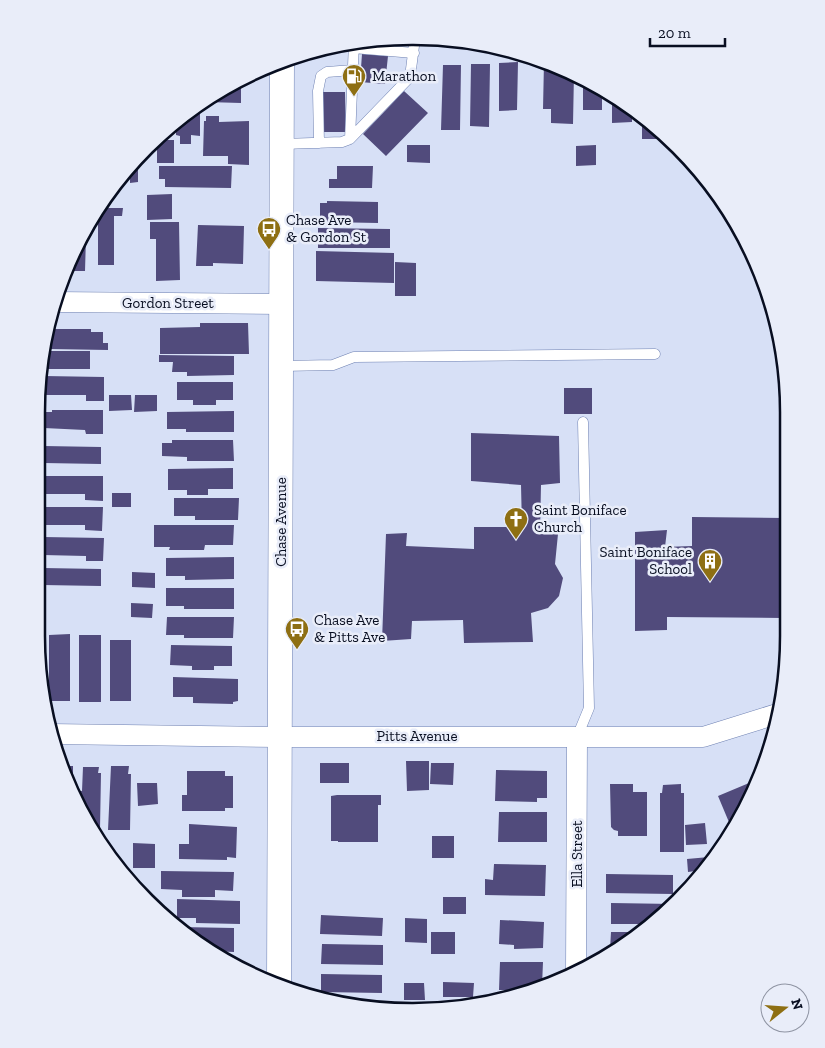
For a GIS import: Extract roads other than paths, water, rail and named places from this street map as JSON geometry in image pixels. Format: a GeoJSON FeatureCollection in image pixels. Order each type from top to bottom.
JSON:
{"type":"FeatureCollection","features":[{"type":"Feature","properties":{"kind":"street","name":"Chase Avenue"},"geometry":{"type":"LineString","coordinates":[[278,977],[282,69]]}},
{"type":"Feature","properties":{"kind":"street","name":"Gordon Street"},"geometry":{"type":"LineString","coordinates":[[63,302],[282,304]]}},
{"type":"Feature","properties":{"kind":"street","name":"Pitts Avenue"},"geometry":{"type":"LineString","coordinates":[[59,734],[280,737],[703,737],[771,716]]}},
{"type":"Feature","properties":{"kind":"street","name":"Ella Street"},"geometry":{"type":"LineString","coordinates":[[576,964],[577,737]]}},
{"type":"Feature","properties":{"kind":"lane"},"geometry":{"type":"LineString","coordinates":[[283,144],[342,142],[350,139],[410,77],[415,45]]}},
{"type":"Feature","properties":{"kind":"lane"},"geometry":{"type":"LineString","coordinates":[[372,47],[414,53]]}},
{"type":"Feature","properties":{"kind":"lane"},"geometry":{"type":"LineString","coordinates":[[350,139],[353,50]]}},
{"type":"Feature","properties":{"kind":"lane"},"geometry":{"type":"LineString","coordinates":[[319,143],[318,91],[321,76],[327,72],[353,70]]}},
{"type":"Feature","properties":{"kind":"lane"},"geometry":{"type":"LineString","coordinates":[[282,366],[333,365],[354,357],[655,354]]}},
{"type":"Feature","properties":{"kind":"lane"},"geometry":{"type":"LineString","coordinates":[[577,737],[589,708],[583,422]]}},
{"type":"Feature","properties":{"kind":"place","name":"Marathon"},"geometry":{"type":"Point","coordinates":[354,97]}},
{"type":"Feature","properties":{"kind":"place","name":"Chase Ave & Gordon St"},"geometry":{"type":"Point","coordinates":[269,250]}},
{"type":"Feature","properties":{"kind":"place","name":"Saint Boniface Church"},"geometry":{"type":"Point","coordinates":[516,540]}},
{"type":"Feature","properties":{"kind":"place","name":"Saint Boniface School"},"geometry":{"type":"Point","coordinates":[710,582]}},
{"type":"Feature","properties":{"kind":"place","name":"Chase Ave & Pitts Ave"},"geometry":{"type":"Point","coordinates":[297,650]}}]}
